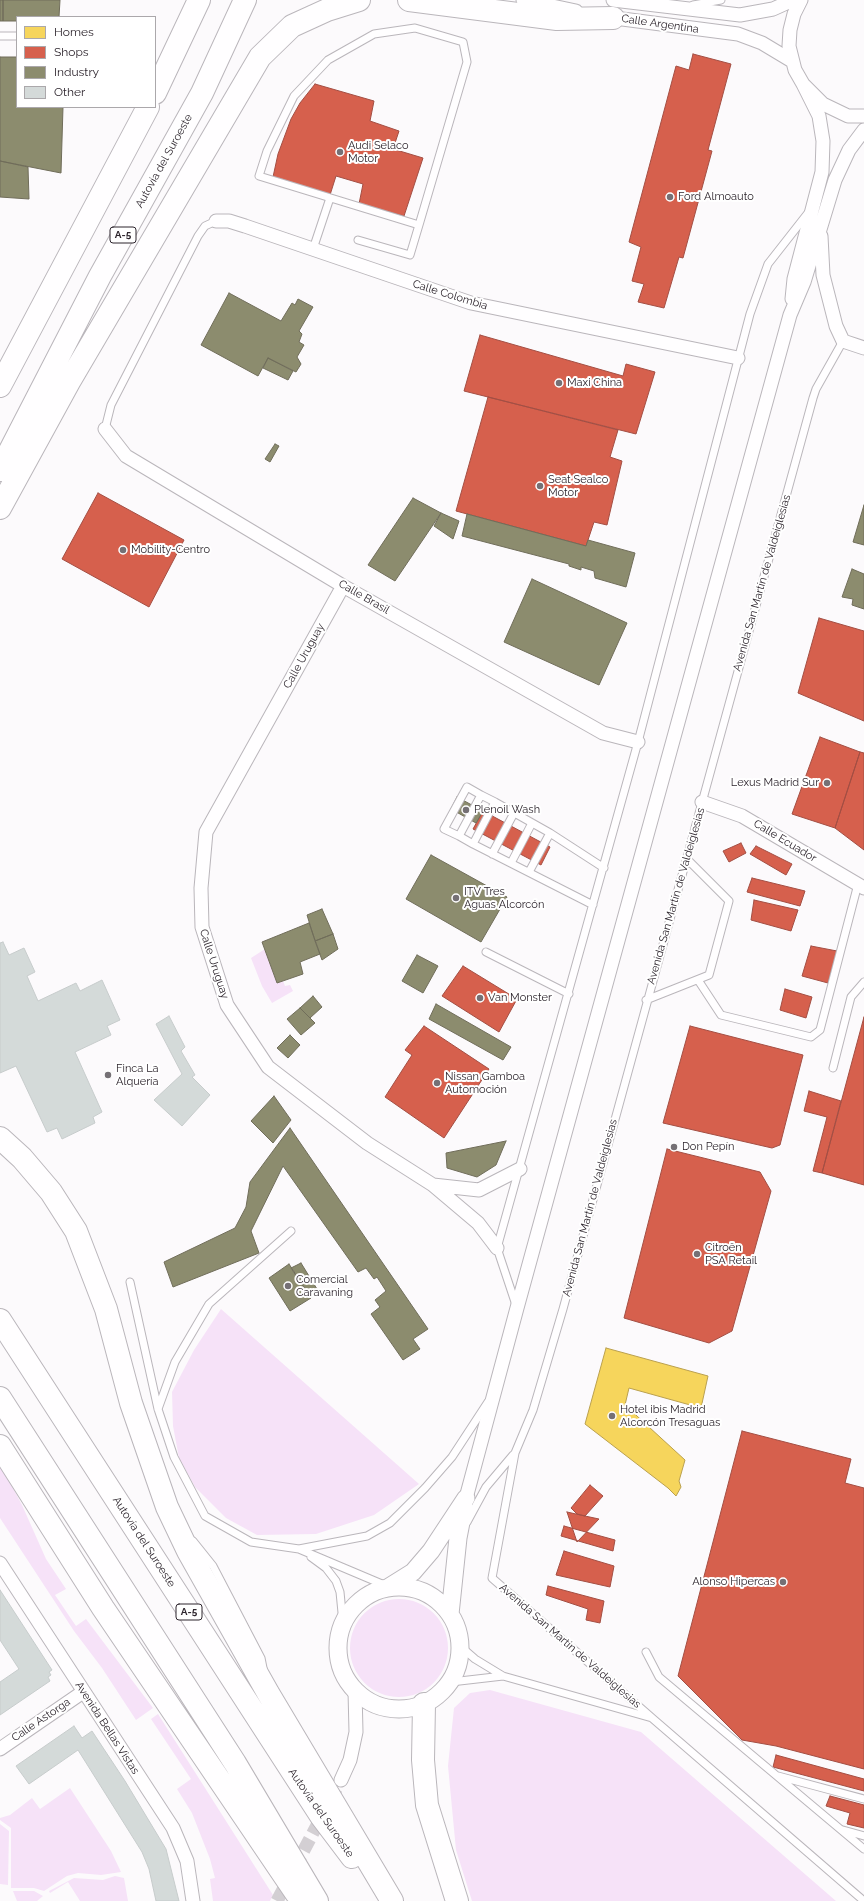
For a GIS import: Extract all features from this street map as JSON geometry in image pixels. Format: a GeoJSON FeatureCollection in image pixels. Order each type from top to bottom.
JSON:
{"type":"FeatureCollection","features":[{"type":"Feature","properties":{"kind":"highway"},"geometry":{"type":"LineString","coordinates":[[156,91],[199,0]]}},
{"type":"Feature","properties":{"kind":"highway","name":"Autovía del Suroeste"},"geometry":{"type":"LineString","coordinates":[[0,470],[100,276],[202,93],[245,0]]}},
{"type":"Feature","properties":{"kind":"highway"},"geometry":{"type":"LineString","coordinates":[[0,508],[69,382],[260,57],[292,26],[327,10],[359,0]]}},
{"type":"Feature","properties":{"kind":"highway"},"geometry":{"type":"LineString","coordinates":[[408,0],[557,19],[613,9]]}},
{"type":"Feature","properties":{"kind":"highway"},"geometry":{"type":"LineString","coordinates":[[0,386],[147,108]]}},
{"type":"Feature","properties":{"kind":"highway"},"geometry":{"type":"LineString","coordinates":[[0,1138],[22,1158],[51,1192],[76,1231],[106,1309],[131,1403],[167,1507],[188,1551],[268,1694],[392,1901]]}},
{"type":"Feature","properties":{"kind":"highway","name":"Autovía del Suroeste"},"geometry":{"type":"LineString","coordinates":[[0,1320],[321,1816],[384,1901]]}},
{"type":"Feature","properties":{"kind":"highway"},"geometry":{"type":"LineString","coordinates":[[0,1398],[235,1763],[317,1901]]}},
{"type":"Feature","properties":{"kind":"highway"},"geometry":{"type":"LineString","coordinates":[[0,1446],[103,1608],[287,1880],[296,1893],[308,1901]]}},
{"type":"Feature","properties":{"kind":"highway"},"geometry":{"type":"LineString","coordinates":[[424,1704],[423,1760],[427,1805],[457,1901]]}},
{"type":"Feature","properties":{"kind":"street","name":"Calle Argentina"},"geometry":{"type":"LineString","coordinates":[[523,0],[613,9],[738,34],[762,43],[792,61]]}},
{"type":"Feature","properties":{"kind":"street","name":"Calle Argentina"},"geometry":{"type":"LineString","coordinates":[[613,9],[677,7],[740,15],[773,9],[793,0]]}},
{"type":"Feature","properties":{"kind":"street"},"geometry":{"type":"LineString","coordinates":[[790,315],[794,280],[822,172],[823,141],[819,116],[792,61],[789,46],[790,30],[794,14],[800,0]]}},
{"type":"Feature","properties":{"kind":"street"},"geometry":{"type":"LineString","coordinates":[[803,84],[823,104],[848,116],[864,116]]}},
{"type":"Feature","properties":{"kind":"street"},"geometry":{"type":"LineString","coordinates":[[458,1538],[466,1498],[517,1308],[790,315],[804,282],[840,168],[849,150],[864,130]]}},
{"type":"Feature","properties":{"kind":"street","name":"Calle Colombia"},"geometry":{"type":"LineString","coordinates":[[216,221],[229,221],[245,226],[471,303],[738,358]]}},
{"type":"Feature","properties":{"kind":"street"},"geometry":{"type":"LineString","coordinates":[[821,228],[823,275],[831,312],[843,341],[864,348]]}},
{"type":"Feature","properties":{"kind":"street","name":"Calle Brasil"},"geometry":{"type":"LineString","coordinates":[[105,429],[126,456],[343,586],[603,733],[638,742]]}},
{"type":"Feature","properties":{"kind":"street","name":"Calle Uruguay"},"geometry":{"type":"LineString","coordinates":[[343,586],[206,832],[200,888],[202,927],[227,1005],[268,1067],[367,1143],[433,1185],[478,1223],[497,1248]]}},
{"type":"Feature","properties":{"kind":"street","name":"Calle Ecuador"},"geometry":{"type":"LineString","coordinates":[[702,802],[742,816],[861,886]]}},
{"type":"Feature","properties":{"kind":"street","name":"Calle Uruguay"},"geometry":{"type":"LineString","coordinates":[[433,1185],[479,1190],[520,1170]]}},
{"type":"Feature","properties":{"kind":"street"},"geometry":{"type":"LineString","coordinates":[[390,1587],[419,1589],[437,1599],[450,1614],[458,1631],[460,1646],[458,1668],[451,1682],[444,1690],[424,1704],[400,1709],[375,1704],[355,1691],[342,1670],[338,1647],[343,1623],[354,1606],[370,1593],[390,1587],[413,1572],[431,1552],[466,1498]]}},
{"type":"Feature","properties":{"kind":"street","name":"Avenida San Martín de Valdeiglesias"},"geometry":{"type":"LineString","coordinates":[[450,1614],[458,1538]]}},
{"type":"Feature","properties":{"kind":"street","name":"Avenida Bellas Vistas"},"geometry":{"type":"LineString","coordinates":[[0,1564],[173,1828],[187,1861],[193,1901]]}},
{"type":"Feature","properties":{"kind":"street"},"geometry":{"type":"LineString","coordinates":[[341,1780],[350,1760],[356,1732],[355,1691]]}},
{"type":"Feature","properties":{"kind":"street","name":"Calle Astorga"},"geometry":{"type":"LineString","coordinates":[[0,1748],[83,1692]]}},
{"type":"Feature","properties":{"kind":"lane"},"geometry":{"type":"LineString","coordinates":[[677,7],[720,0]]}},
{"type":"Feature","properties":{"kind":"lane"},"geometry":{"type":"LineString","coordinates":[[358,240],[410,255],[419,225],[467,62],[463,42],[415,28],[374,34],[328,60],[294,96],[267,151],[258,176],[419,225]]}},
{"type":"Feature","properties":{"kind":"lane"},"geometry":{"type":"LineString","coordinates":[[0,36],[16,36]]}},
{"type":"Feature","properties":{"kind":"lane"},"geometry":{"type":"LineString","coordinates":[[313,249],[330,198]]}},
{"type":"Feature","properties":{"kind":"lane"},"geometry":{"type":"LineString","coordinates":[[517,1308],[497,1248],[604,868],[750,314],[768,264],[813,206]]}},
{"type":"Feature","properties":{"kind":"lane"},"geometry":{"type":"LineString","coordinates":[[105,429],[111,405],[198,236],[205,226],[216,221]]}},
{"type":"Feature","properties":{"kind":"lane","name":"Avenida San Martín de Valdeiglesias"},"geometry":{"type":"LineString","coordinates":[[652,1718],[492,1578],[515,1453],[533,1410],[563,1309],[646,1000],[816,388],[843,341]]}},
{"type":"Feature","properties":{"kind":"lane"},"geometry":{"type":"LineString","coordinates":[[593,906],[444,829],[467,787],[550,832],[604,868]]}},
{"type":"Feature","properties":{"kind":"lane"},"geometry":{"type":"LineString","coordinates":[[459,836],[481,795]]}},
{"type":"Feature","properties":{"kind":"lane"},"geometry":{"type":"LineString","coordinates":[[473,844],[494,802]]}},
{"type":"Feature","properties":{"kind":"lane"},"geometry":{"type":"LineString","coordinates":[[492,854],[514,813]]}},
{"type":"Feature","properties":{"kind":"lane"},"geometry":{"type":"LineString","coordinates":[[511,863],[532,823]]}},
{"type":"Feature","properties":{"kind":"lane"},"geometry":{"type":"LineString","coordinates":[[529,872],[550,832]]}},
{"type":"Feature","properties":{"kind":"lane"},"geometry":{"type":"LineString","coordinates":[[646,1000],[698,980],[709,974],[729,901],[686,858]]}},
{"type":"Feature","properties":{"kind":"lane"},"geometry":{"type":"LineString","coordinates":[[698,980],[721,1015],[811,1037],[820,1030],[861,886]]}},
{"type":"Feature","properties":{"kind":"lane"},"geometry":{"type":"LineString","coordinates":[[486,952],[569,994]]}},
{"type":"Feature","properties":{"kind":"lane"},"geometry":{"type":"LineString","coordinates":[[834,1068],[851,997],[864,982]]}},
{"type":"Feature","properties":{"kind":"lane"},"geometry":{"type":"LineString","coordinates":[[158,1409],[175,1362],[209,1304],[291,1231]]}},
{"type":"Feature","properties":{"kind":"lane"},"geometry":{"type":"LineString","coordinates":[[130,1282],[158,1409],[174,1457],[205,1516],[251,1542],[299,1549],[390,1587]]}},
{"type":"Feature","properties":{"kind":"lane"},"geometry":{"type":"LineString","coordinates":[[299,1549],[367,1536],[390,1523],[425,1488],[452,1457],[496,1390]]}},
{"type":"Feature","properties":{"kind":"lane","name":"Avenida San Martín de Valdeiglesias"},"geometry":{"type":"LineString","coordinates":[[458,1538],[486,1487],[515,1453]]}},
{"type":"Feature","properties":{"kind":"lane"},"geometry":{"type":"LineString","coordinates":[[299,1549],[326,1568],[336,1581],[340,1592],[343,1623]]}},
{"type":"Feature","properties":{"kind":"lane"},"geometry":{"type":"LineString","coordinates":[[460,1646],[475,1659],[503,1676],[652,1718],[864,1901]]}},
{"type":"Feature","properties":{"kind":"lane"},"geometry":{"type":"LineString","coordinates":[[646,1652],[659,1677],[864,1849]]}},
{"type":"Feature","properties":{"kind":"lane"},"geometry":{"type":"LineString","coordinates":[[451,1682],[503,1676]]}},
{"type":"Feature","properties":{"kind":"lane"},"geometry":{"type":"LineString","coordinates":[[776,1775],[864,1799]]}},
{"type":"Feature","properties":{"kind":"lane"},"geometry":{"type":"LineString","coordinates":[[841,1830],[864,1836]]}},
{"type":"Feature","properties":{"kind":"shaded area"},"geometry":{"type":"Polygon","coordinates":[[[265,949],[277,983],[283,981],[285,986],[290,985],[293,991],[272,1003],[262,986],[251,958],[265,949]]]}},
{"type":"Feature","properties":{"kind":"shaded area"},"geometry":{"type":"Polygon","coordinates":[[[221,1309],[419,1484],[374,1515],[316,1534],[257,1535],[226,1518],[195,1487],[179,1458],[173,1426],[172,1392],[194,1350],[221,1309]]]}},
{"type":"Feature","properties":{"kind":"shaded area"},"geometry":{"type":"Polygon","coordinates":[[[0,1464],[22,1505],[46,1559],[66,1589],[55,1595],[76,1626],[86,1619],[153,1708],[136,1720],[102,1668],[74,1631],[0,1518],[0,1464]]]}},
{"type":"Feature","properties":{"kind":"shaded area"},"geometry":{"type":"Polygon","coordinates":[[[399,1599],[418,1602],[434,1613],[445,1629],[448,1648],[445,1667],[434,1683],[418,1694],[399,1697],[380,1694],[364,1683],[353,1667],[350,1648],[353,1629],[364,1613],[380,1602],[399,1599]]]}},
{"type":"Feature","properties":{"kind":"shaded area"},"geometry":{"type":"Polygon","coordinates":[[[490,1690],[641,1732],[836,1901],[472,1901],[456,1850],[448,1766],[454,1708],[470,1693],[490,1690]]]}},
{"type":"Feature","properties":{"kind":"shaded area"},"geometry":{"type":"Polygon","coordinates":[[[158,1714],[273,1895],[270,1901],[213,1901],[210,1879],[215,1878],[210,1859],[192,1813],[177,1789],[191,1779],[151,1719],[158,1714]]]}},
{"type":"Feature","properties":{"kind":"shaded area"},"geometry":{"type":"Polygon","coordinates":[[[70,1788],[111,1851],[121,1872],[101,1875],[78,1873],[67,1876],[44,1891],[34,1888],[11,1888],[11,1828],[0,1820],[0,1818],[10,1815],[32,1798],[40,1809],[70,1788]]]}},
{"type":"Feature","properties":{"kind":"shaded area"},"geometry":{"type":"Polygon","coordinates":[[[0,1824],[9,1831],[8,1885],[0,1884],[0,1824]]]}},
{"type":"Feature","properties":{"kind":"shaded area"},"geometry":{"type":"Polygon","coordinates":[[[115,1876],[124,1878],[128,1901],[80,1901],[68,1882],[50,1893],[49,1891],[74,1878],[103,1880],[115,1876]]]}},
{"type":"Feature","properties":{"kind":"shaded area"},"geometry":{"type":"Polygon","coordinates":[[[13,1891],[34,1891],[43,1896],[37,1901],[17,1901],[13,1891]]]}},
{"type":"Feature","properties":{"kind":"building: Homes","name":"Hotel ibis Madrid Alcorcón Tresaguas"},"geometry":{"type":"Polygon","coordinates":[[[606,1348],[708,1376],[701,1408],[629,1388],[625,1405],[685,1460],[679,1481],[681,1487],[676,1496],[668,1488],[585,1424],[606,1348]]]}},
{"type":"Feature","properties":{"kind":"building: Shops","name":"Ford Almoauto"},"geometry":{"type":"Polygon","coordinates":[[[693,54],[731,64],[708,150],[712,151],[683,258],[679,257],[664,308],[638,302],[644,284],[632,281],[641,247],[629,242],[676,66],[689,70],[693,54]]]}},
{"type":"Feature","properties":{"kind":"building: Shops","name":"Audi Selaco Motor"},"geometry":{"type":"Polygon","coordinates":[[[315,84],[374,101],[370,121],[399,131],[393,149],[423,158],[404,216],[359,204],[363,184],[336,176],[330,195],[273,177],[278,154],[291,119],[300,103],[315,84]]]}},
{"type":"Feature","properties":{"kind":"building: Shops","name":"Maxi China"},"geometry":{"type":"Polygon","coordinates":[[[480,335],[623,376],[626,364],[655,372],[636,434],[464,391],[480,335]]]}},
{"type":"Feature","properties":{"kind":"building: Shops","name":"Seat Sealco Motor"},"geometry":{"type":"Polygon","coordinates":[[[488,397],[618,430],[610,457],[622,461],[607,525],[594,522],[586,546],[456,511],[488,397]]]}},
{"type":"Feature","properties":{"kind":"building: Shops","name":"Mobility-Centro"},"geometry":{"type":"Polygon","coordinates":[[[98,493],[184,540],[149,607],[62,559],[98,493]]]}},
{"type":"Feature","properties":{"kind":"building: Shops"},"geometry":{"type":"Polygon","coordinates":[[[819,618],[864,631],[864,721],[798,693],[819,618]]]}},
{"type":"Feature","properties":{"kind":"building: Shops","name":"Lexus Madrid Sur"},"geometry":{"type":"Polygon","coordinates":[[[820,737],[860,752],[835,828],[792,814],[820,737]]]}},
{"type":"Feature","properties":{"kind":"building: Shops"},"geometry":{"type":"Polygon","coordinates":[[[860,752],[864,753],[864,850],[835,828],[860,752]]]}},
{"type":"Feature","properties":{"kind":"building: Shops"},"geometry":{"type":"Polygon","coordinates":[[[483,811],[550,847],[541,865],[473,829],[483,811]]]}},
{"type":"Feature","properties":{"kind":"building: Shops"},"geometry":{"type":"Polygon","coordinates":[[[741,843],[746,853],[729,862],[723,851],[741,843]]]}},
{"type":"Feature","properties":{"kind":"building: Shops"},"geometry":{"type":"Polygon","coordinates":[[[756,846],[792,864],[786,875],[750,854],[756,846]]]}},
{"type":"Feature","properties":{"kind":"building: Shops"},"geometry":{"type":"Polygon","coordinates":[[[752,878],[805,891],[800,906],[747,892],[752,878]]]}},
{"type":"Feature","properties":{"kind":"building: Shops"},"geometry":{"type":"Polygon","coordinates":[[[754,900],[798,910],[791,931],[751,920],[754,900]]]}},
{"type":"Feature","properties":{"kind":"building: Shops"},"geometry":{"type":"Polygon","coordinates":[[[811,946],[837,951],[828,983],[802,976],[811,946]]]}},
{"type":"Feature","properties":{"kind":"building: Shops","name":"Van Monster"},"geometry":{"type":"Polygon","coordinates":[[[463,966],[517,999],[499,1032],[442,996],[463,966]]]}},
{"type":"Feature","properties":{"kind":"building: Shops"},"geometry":{"type":"Polygon","coordinates":[[[785,989],[812,997],[806,1018],[780,1010],[785,989]]]}},
{"type":"Feature","properties":{"kind":"building: Shops"},"geometry":{"type":"Polygon","coordinates":[[[864,1017],[864,1185],[822,1173],[864,1017]]]}},
{"type":"Feature","properties":{"kind":"building: Shops","name":"Nissan Gamboa Automoción"},"geometry":{"type":"Polygon","coordinates":[[[424,1026],[489,1069],[444,1138],[385,1097],[412,1055],[405,1050],[424,1026]]]}},
{"type":"Feature","properties":{"kind":"building: Shops"},"geometry":{"type":"Polygon","coordinates":[[[690,1026],[803,1055],[780,1145],[772,1148],[663,1123],[690,1026]]]}},
{"type":"Feature","properties":{"kind":"building: Shops"},"geometry":{"type":"Polygon","coordinates":[[[809,1091],[841,1101],[822,1173],[813,1171],[827,1117],[804,1111],[809,1091]]]}},
{"type":"Feature","properties":{"kind":"building: Shops","name":"Citroën PSA Retail"},"geometry":{"type":"Polygon","coordinates":[[[667,1149],[760,1172],[771,1191],[732,1331],[709,1343],[624,1318],[667,1149]]]}},
{"type":"Feature","properties":{"kind":"building: Shops","name":"Alonso Hipercas"},"geometry":{"type":"Polygon","coordinates":[[[742,1431],[851,1459],[845,1483],[864,1488],[864,1769],[776,1746],[742,1740],[678,1676],[742,1431]]]}},
{"type":"Feature","properties":{"kind":"building: Shops"},"geometry":{"type":"Polygon","coordinates":[[[590,1485],[603,1496],[585,1516],[577,1514],[571,1508],[590,1485]]]}},
{"type":"Feature","properties":{"kind":"building: Shops"},"geometry":{"type":"Polygon","coordinates":[[[567,1512],[585,1516],[599,1519],[577,1542],[567,1512]]]}},
{"type":"Feature","properties":{"kind":"building: Shops"},"geometry":{"type":"Polygon","coordinates":[[[564,1526],[615,1540],[613,1551],[561,1536],[564,1526]]]}},
{"type":"Feature","properties":{"kind":"building: Shops"},"geometry":{"type":"Polygon","coordinates":[[[564,1551],[614,1566],[610,1587],[556,1575],[564,1551]]]}},
{"type":"Feature","properties":{"kind":"building: Shops"},"geometry":{"type":"Polygon","coordinates":[[[548,1586],[604,1601],[600,1623],[586,1620],[588,1609],[546,1595],[548,1586]]]}},
{"type":"Feature","properties":{"kind":"building: Shops"},"geometry":{"type":"Polygon","coordinates":[[[776,1755],[864,1779],[864,1791],[773,1767],[776,1755]]]}},
{"type":"Feature","properties":{"kind":"building: Shops"},"geometry":{"type":"Polygon","coordinates":[[[830,1796],[864,1805],[864,1828],[847,1824],[850,1813],[826,1806],[830,1796]]]}},
{"type":"Feature","properties":{"kind":"building: Industry"},"geometry":{"type":"Polygon","coordinates":[[[0,0],[3,0],[3,21],[0,21],[0,0]]]}},
{"type":"Feature","properties":{"kind":"building: Industry"},"geometry":{"type":"Polygon","coordinates":[[[3,0],[60,0],[59,16],[16,16],[16,21],[3,21],[3,0]]]}},
{"type":"Feature","properties":{"kind":"building: Industry"},"geometry":{"type":"Polygon","coordinates":[[[0,57],[16,57],[16,108],[63,108],[61,173],[0,161],[0,57]]]}},
{"type":"Feature","properties":{"kind":"building: Industry"},"geometry":{"type":"Polygon","coordinates":[[[0,161],[28,167],[29,199],[0,197],[0,161]]]}},
{"type":"Feature","properties":{"kind":"building: Industry"},"geometry":{"type":"Polygon","coordinates":[[[229,293],[281,321],[292,303],[295,305],[298,299],[313,307],[299,331],[302,334],[299,342],[304,345],[297,357],[301,364],[296,372],[268,358],[258,376],[201,345],[229,293]]]}},
{"type":"Feature","properties":{"kind":"building: Industry"},"geometry":{"type":"Polygon","coordinates":[[[268,358],[293,371],[288,380],[263,368],[268,358]]]}},
{"type":"Feature","properties":{"kind":"building: Industry"},"geometry":{"type":"Polygon","coordinates":[[[275,444],[279,446],[270,462],[265,459],[275,444]]]}},
{"type":"Feature","properties":{"kind":"building: Industry"},"geometry":{"type":"Polygon","coordinates":[[[413,498],[441,513],[395,581],[368,565],[413,498]]]}},
{"type":"Feature","properties":{"kind":"building: Industry"},"geometry":{"type":"Polygon","coordinates":[[[864,505],[864,545],[853,542],[864,505]]]}},
{"type":"Feature","properties":{"kind":"building: Industry"},"geometry":{"type":"Polygon","coordinates":[[[441,513],[459,521],[453,539],[434,526],[441,513]]]}},
{"type":"Feature","properties":{"kind":"building: Industry"},"geometry":{"type":"Polygon","coordinates":[[[467,514],[586,546],[588,540],[635,553],[626,587],[595,578],[594,571],[581,567],[581,570],[569,566],[569,564],[462,536],[467,514]]]}},
{"type":"Feature","properties":{"kind":"building: Industry"},"geometry":{"type":"Polygon","coordinates":[[[852,569],[864,574],[864,609],[852,605],[853,599],[842,597],[852,569]]]}},
{"type":"Feature","properties":{"kind":"building: Industry"},"geometry":{"type":"Polygon","coordinates":[[[532,579],[627,623],[599,685],[504,642],[532,579]]]}},
{"type":"Feature","properties":{"kind":"building: Industry","name":"Plenoil Wash"},"geometry":{"type":"Polygon","coordinates":[[[457,797],[483,811],[476,823],[451,809],[457,797]]]}},
{"type":"Feature","properties":{"kind":"building: Industry","name":"ITV Tres Aguas Alcorcón"},"geometry":{"type":"Polygon","coordinates":[[[431,855],[507,897],[481,942],[406,899],[431,855]]]}},
{"type":"Feature","properties":{"kind":"building: Industry"},"geometry":{"type":"Polygon","coordinates":[[[322,909],[333,934],[315,941],[307,915],[322,909]]]}},
{"type":"Feature","properties":{"kind":"building: Industry"},"geometry":{"type":"Polygon","coordinates":[[[309,923],[320,954],[300,962],[303,974],[277,983],[262,942],[309,923]]]}},
{"type":"Feature","properties":{"kind":"building: Industry"},"geometry":{"type":"Polygon","coordinates":[[[333,934],[338,949],[322,960],[315,941],[333,934]]]}},
{"type":"Feature","properties":{"kind":"building: Industry"},"geometry":{"type":"Polygon","coordinates":[[[417,955],[438,966],[423,993],[402,981],[417,955]]]}},
{"type":"Feature","properties":{"kind":"building: Industry"},"geometry":{"type":"Polygon","coordinates":[[[313,996],[322,1007],[310,1018],[300,1008],[313,996]]]}},
{"type":"Feature","properties":{"kind":"building: Industry"},"geometry":{"type":"Polygon","coordinates":[[[436,1004],[511,1047],[503,1060],[429,1019],[436,1004]]]}},
{"type":"Feature","properties":{"kind":"building: Industry"},"geometry":{"type":"Polygon","coordinates":[[[300,1008],[315,1023],[301,1035],[287,1019],[300,1008]]]}},
{"type":"Feature","properties":{"kind":"building: Industry"},"geometry":{"type":"Polygon","coordinates":[[[290,1035],[300,1045],[288,1058],[277,1048],[290,1035]]]}},
{"type":"Feature","properties":{"kind":"building: Industry"},"geometry":{"type":"Polygon","coordinates":[[[274,1096],[291,1120],[273,1143],[251,1121],[274,1096]]]}},
{"type":"Feature","properties":{"kind":"building: Industry"},"geometry":{"type":"Polygon","coordinates":[[[290,1128],[428,1329],[413,1339],[420,1349],[403,1360],[371,1314],[380,1307],[375,1300],[386,1291],[377,1277],[374,1279],[366,1268],[358,1272],[283,1166],[251,1231],[259,1253],[173,1287],[164,1262],[235,1228],[246,1207],[250,1182],[290,1128]]]}},
{"type":"Feature","properties":{"kind":"building: Industry"},"geometry":{"type":"Polygon","coordinates":[[[506,1141],[496,1165],[477,1177],[447,1168],[446,1153],[506,1141]]]}},
{"type":"Feature","properties":{"kind":"building: Industry"},"geometry":{"type":"Polygon","coordinates":[[[301,1263],[317,1289],[308,1294],[291,1268],[301,1263]]]}},
{"type":"Feature","properties":{"kind":"building: Industry","name":"Comercial Caravaning"},"geometry":{"type":"Polygon","coordinates":[[[289,1264],[311,1298],[290,1311],[269,1278],[289,1264]]]}},
{"type":"Feature","properties":{"kind":"building: Other"},"geometry":{"type":"Polygon","coordinates":[[[3,942],[9,955],[24,948],[35,972],[27,976],[38,1001],[76,983],[80,991],[102,980],[120,1020],[107,1026],[111,1035],[75,1052],[102,1112],[93,1117],[95,1123],[62,1139],[57,1128],[47,1132],[16,1066],[0,1073],[0,943],[3,942]]]}},
{"type":"Feature","properties":{"kind":"building: Other"},"geometry":{"type":"Polygon","coordinates":[[[169,1016],[185,1047],[181,1051],[195,1075],[192,1077],[210,1095],[182,1126],[154,1100],[182,1074],[156,1024],[169,1016]]]}},
{"type":"Feature","properties":{"kind":"building: Other"},"geometry":{"type":"Polygon","coordinates":[[[0,1590],[52,1670],[49,1672],[51,1675],[48,1677],[50,1681],[0,1715],[0,1682],[19,1669],[0,1640],[0,1590]]]}},
{"type":"Feature","properties":{"kind":"building: Other"},"geometry":{"type":"Polygon","coordinates":[[[74,1726],[82,1738],[92,1731],[125,1781],[166,1849],[179,1901],[156,1901],[149,1869],[142,1852],[78,1750],[29,1784],[16,1766],[74,1726]]]}},
{"type":"Feature","properties":{"kind":"tunnel"},"geometry":{"type":"LineString","coordinates":[[277,1901],[341,1780]]}},
{"type":"Feature","properties":{"kind":"place","name":"Audi Selaco Motor"},"geometry":{"type":"Point","coordinates":[340,152]}},
{"type":"Feature","properties":{"kind":"place","name":"Ford Almoauto"},"geometry":{"type":"Point","coordinates":[670,197]}},
{"type":"Feature","properties":{"kind":"place","name":"Maxi China"},"geometry":{"type":"Point","coordinates":[559,383]}},
{"type":"Feature","properties":{"kind":"place","name":"Seat Sealco Motor"},"geometry":{"type":"Point","coordinates":[540,486]}},
{"type":"Feature","properties":{"kind":"place","name":"Mobility-Centro"},"geometry":{"type":"Point","coordinates":[123,550]}},
{"type":"Feature","properties":{"kind":"place","name":"Lexus Madrid Sur"},"geometry":{"type":"Point","coordinates":[827,783]}},
{"type":"Feature","properties":{"kind":"place","name":"Plenoil Wash"},"geometry":{"type":"Point","coordinates":[466,810]}},
{"type":"Feature","properties":{"kind":"place","name":"ITV Tres Aguas Alcorcón"},"geometry":{"type":"Point","coordinates":[456,898]}},
{"type":"Feature","properties":{"kind":"place","name":"Van Monster"},"geometry":{"type":"Point","coordinates":[480,998]}},
{"type":"Feature","properties":{"kind":"place","name":"Finca La Alquería"},"geometry":{"type":"Point","coordinates":[108,1075]}},
{"type":"Feature","properties":{"kind":"place","name":"Nissan Gamboa Automoción"},"geometry":{"type":"Point","coordinates":[437,1083]}},
{"type":"Feature","properties":{"kind":"place","name":"Don Pepín"},"geometry":{"type":"Point","coordinates":[674,1147]}},
{"type":"Feature","properties":{"kind":"place","name":"Citroën PSA Retail"},"geometry":{"type":"Point","coordinates":[697,1254]}},
{"type":"Feature","properties":{"kind":"place","name":"Comercial Caravaning"},"geometry":{"type":"Point","coordinates":[288,1286]}},
{"type":"Feature","properties":{"kind":"place","name":"Hotel ibis Madrid Alcorcón Tresaguas"},"geometry":{"type":"Point","coordinates":[612,1416]}},
{"type":"Feature","properties":{"kind":"place","name":"Alonso Hipercas"},"geometry":{"type":"Point","coordinates":[783,1582]}}]}
